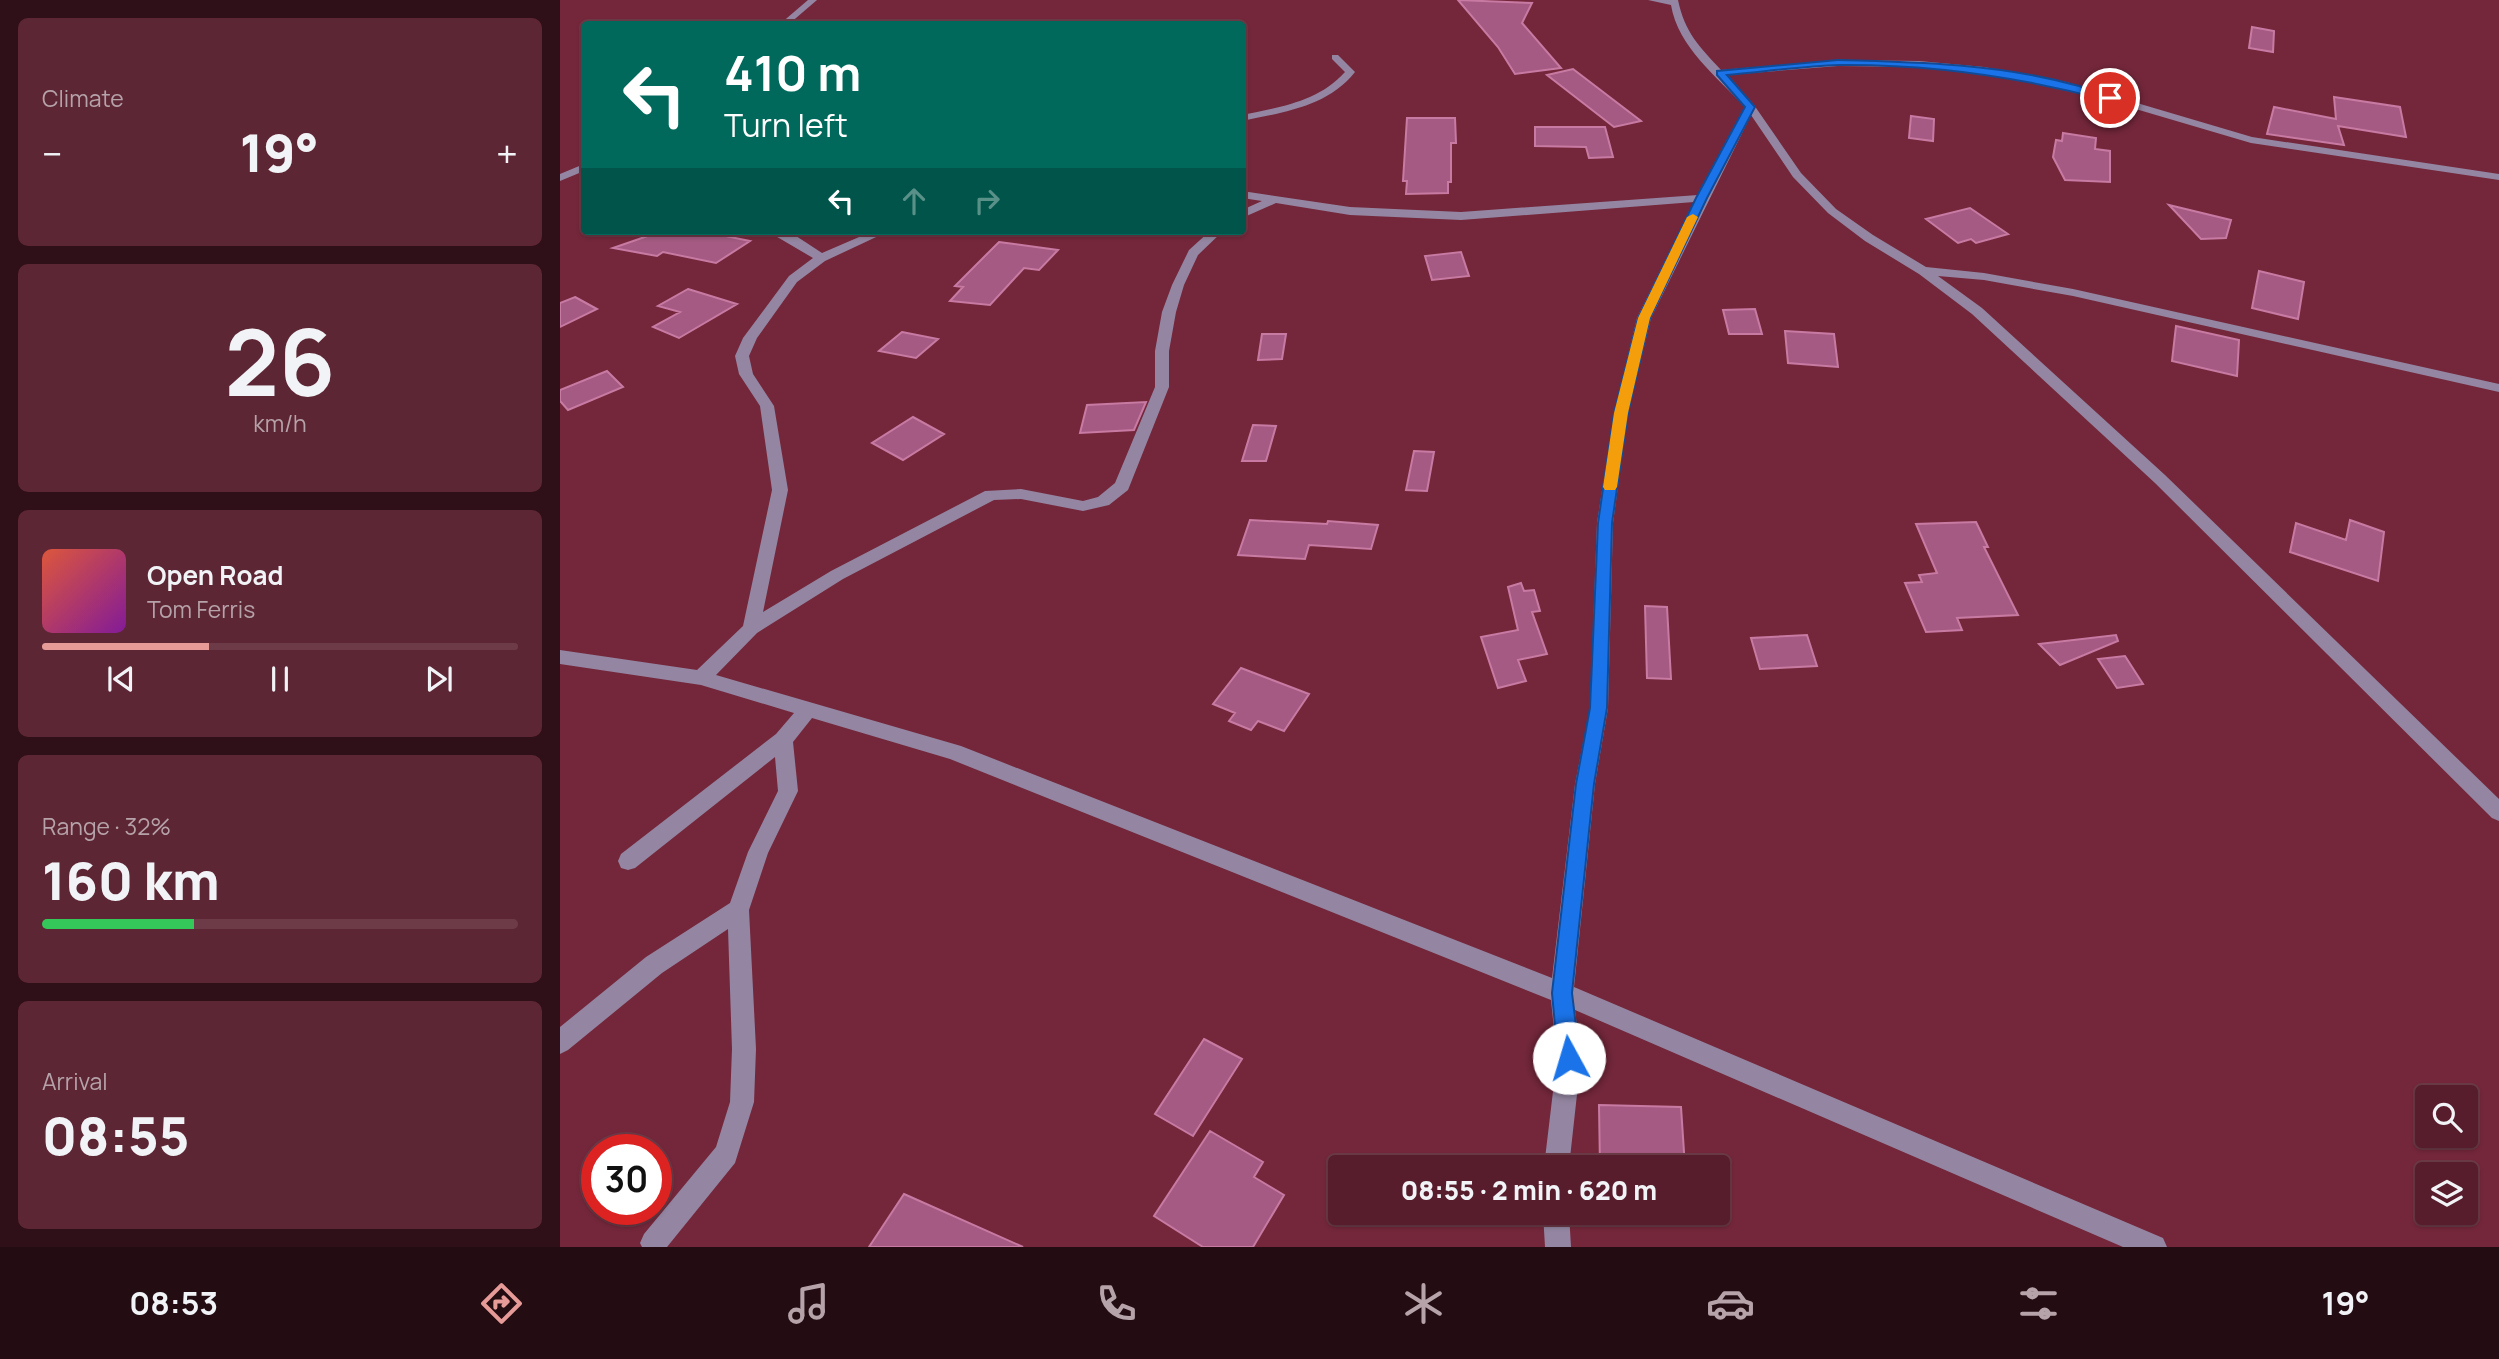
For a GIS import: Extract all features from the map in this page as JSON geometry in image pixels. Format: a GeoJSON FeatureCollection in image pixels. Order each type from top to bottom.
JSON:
{"type":"FeatureCollection","features":[{"type":"Feature","properties":{"kind":"street"},"geometry":{"type":"LineString","coordinates":[[787,21],[813,0]]}},
{"type":"Feature","properties":{"kind":"street"},"geometry":{"type":"LineString","coordinates":[[1652,0],[1674,1],[1678,21],[1690,42],[1750,107],[1797,175],[1832,211],[1869,238],[1923,271],[1977,312],[2160,479],[2499,812]]}},
{"type":"Feature","properties":{"kind":"street"},"geometry":{"type":"LineString","coordinates":[[1246,117],[1308,102],[1327,94],[1341,84],[1350,72],[1335,57]]}},
{"type":"Feature","properties":{"kind":"street"},"geometry":{"type":"LineString","coordinates":[[1720,73],[1838,63],[1919,64],[1984,70],[2063,84],[2251,140],[2499,177]]}},
{"type":"Feature","properties":{"kind":"street"},"geometry":{"type":"LineString","coordinates":[[1557,1155],[1569,1058],[1562,993],[1585,784],[1599,708],[1605,523],[1621,413],[1644,318],[1750,107]]}},
{"type":"Feature","properties":{"kind":"street"},"geometry":{"type":"LineString","coordinates":[[563,175],[581,168]]}},
{"type":"Feature","properties":{"kind":"street"},"geometry":{"type":"LineString","coordinates":[[1246,195],[1350,211],[1461,216],[1702,198]]}},
{"type":"Feature","properties":{"kind":"street"},"geometry":{"type":"LineString","coordinates":[[1246,213],[1275,199]]}},
{"type":"Feature","properties":{"kind":"street"},"geometry":{"type":"LineString","coordinates":[[786,235],[821,258]]}},
{"type":"Feature","properties":{"kind":"street"},"geometry":{"type":"LineString","coordinates":[[751,628],[780,490],[767,407],[746,374],[742,356],[750,338],[793,279],[821,258],[874,235]]}},
{"type":"Feature","properties":{"kind":"street"},"geometry":{"type":"LineString","coordinates":[[701,678],[737,645],[751,628],[837,575],[991,495],[1021,494],[1083,506],[1103,501],[1122,486],[1163,387],[1162,351],[1169,312],[1178,285],[1193,253],[1213,235]]}},
{"type":"Feature","properties":{"kind":"street"},"geometry":{"type":"LineString","coordinates":[[1923,271],[1977,274],[2050,286],[2499,388]]}},
{"type":"Feature","properties":{"kind":"street"},"geometry":{"type":"LineString","coordinates":[[560,657],[701,678],[954,752],[1562,993],[2154,1247]]}},
{"type":"Feature","properties":{"kind":"street"},"geometry":{"type":"LineString","coordinates":[[628,861],[783,740],[807,710]]}},
{"type":"Feature","properties":{"kind":"street"},"geometry":{"type":"LineString","coordinates":[[653,1243],[726,1154],[742,1102],[744,1049],[738,910],[758,852],[788,791],[783,740]]}},
{"type":"Feature","properties":{"kind":"street"},"geometry":{"type":"LineString","coordinates":[[560,1042],[654,965],[738,910]]}},
{"type":"Feature","properties":{"kind":"street"},"geometry":{"type":"LineString","coordinates":[[1557,1225],[1558,1247]]}},
{"type":"Feature","properties":{"kind":"building"},"geometry":{"type":"Polygon","coordinates":[[[1458,0],[1532,3],[1522,23],[1561,68],[1515,74],[1498,47],[1458,0]]]}},
{"type":"Feature","properties":{"kind":"building"},"geometry":{"type":"Polygon","coordinates":[[[2252,27],[2274,31],[2273,52],[2249,48],[2252,27]]]}},
{"type":"Feature","properties":{"kind":"building"},"geometry":{"type":"Polygon","coordinates":[[[1573,69],[1641,121],[1614,127],[1547,75],[1573,69]]]}},
{"type":"Feature","properties":{"kind":"building"},"geometry":{"type":"Polygon","coordinates":[[[2334,97],[2400,107],[2406,137],[2338,126],[2344,145],[2267,134],[2274,107],[2336,119],[2334,97]]]}},
{"type":"Feature","properties":{"kind":"building"},"geometry":{"type":"Polygon","coordinates":[[[1911,116],[1934,119],[1933,141],[1909,138],[1911,116]]]}},
{"type":"Feature","properties":{"kind":"building"},"geometry":{"type":"Polygon","coordinates":[[[1407,118],[1455,118],[1456,143],[1451,143],[1451,182],[1448,182],[1448,193],[1406,194],[1407,181],[1403,181],[1407,118]]]}},
{"type":"Feature","properties":{"kind":"building"},"geometry":{"type":"Polygon","coordinates":[[[1535,127],[1605,127],[1613,157],[1589,158],[1586,147],[1535,146],[1535,127]]]}},
{"type":"Feature","properties":{"kind":"building"},"geometry":{"type":"Polygon","coordinates":[[[2063,133],[2096,138],[2095,149],[2110,151],[2110,182],[2065,180],[2053,157],[2056,140],[2062,141],[2063,133]]]}},
{"type":"Feature","properties":{"kind":"building"},"geometry":{"type":"Polygon","coordinates":[[[2169,205],[2231,220],[2226,238],[2201,239],[2169,205]]]}},
{"type":"Feature","properties":{"kind":"building"},"geometry":{"type":"Polygon","coordinates":[[[1970,208],[2008,234],[1976,243],[1971,239],[1958,243],[1926,219],[1970,208]]]}},
{"type":"Feature","properties":{"kind":"building"},"geometry":{"type":"Polygon","coordinates":[[[650,235],[721,235],[750,241],[716,263],[663,252],[657,256],[613,248],[650,235]]]}},
{"type":"Feature","properties":{"kind":"building"},"geometry":{"type":"Polygon","coordinates":[[[999,242],[1058,250],[1039,270],[1024,268],[990,305],[950,301],[963,287],[955,286],[999,242]]]}},
{"type":"Feature","properties":{"kind":"building"},"geometry":{"type":"Polygon","coordinates":[[[1461,252],[1469,276],[1432,280],[1425,256],[1461,252]]]}},
{"type":"Feature","properties":{"kind":"building"},"geometry":{"type":"Polygon","coordinates":[[[2259,271],[2304,282],[2298,319],[2252,308],[2259,271]]]}},
{"type":"Feature","properties":{"kind":"building"},"geometry":{"type":"Polygon","coordinates":[[[688,289],[737,304],[679,338],[653,327],[680,312],[658,306],[688,289]]]}},
{"type":"Feature","properties":{"kind":"building"},"geometry":{"type":"Polygon","coordinates":[[[575,297],[597,309],[560,327],[560,303],[575,297]]]}},
{"type":"Feature","properties":{"kind":"building"},"geometry":{"type":"Polygon","coordinates":[[[1755,309],[1762,334],[1729,334],[1723,310],[1755,309]]]}},
{"type":"Feature","properties":{"kind":"building"},"geometry":{"type":"Polygon","coordinates":[[[2176,326],[2239,340],[2237,376],[2172,361],[2176,326]]]}},
{"type":"Feature","properties":{"kind":"building"},"geometry":{"type":"Polygon","coordinates":[[[1785,331],[1834,334],[1838,367],[1788,363],[1785,331]]]}},
{"type":"Feature","properties":{"kind":"building"},"geometry":{"type":"Polygon","coordinates":[[[902,332],[938,339],[916,358],[879,351],[902,332]]]}},
{"type":"Feature","properties":{"kind":"building"},"geometry":{"type":"Polygon","coordinates":[[[1262,334],[1286,334],[1282,359],[1258,360],[1262,334]]]}},
{"type":"Feature","properties":{"kind":"building"},"geometry":{"type":"Polygon","coordinates":[[[607,371],[623,387],[568,410],[560,401],[560,390],[607,371]]]}},
{"type":"Feature","properties":{"kind":"building"},"geometry":{"type":"Polygon","coordinates":[[[1146,402],[1134,430],[1080,433],[1087,405],[1146,402]]]}},
{"type":"Feature","properties":{"kind":"building"},"geometry":{"type":"Polygon","coordinates":[[[913,417],[944,434],[903,460],[872,443],[913,417]]]}},
{"type":"Feature","properties":{"kind":"building"},"geometry":{"type":"Polygon","coordinates":[[[1253,425],[1276,426],[1266,461],[1242,461],[1253,425]]]}},
{"type":"Feature","properties":{"kind":"building"},"geometry":{"type":"Polygon","coordinates":[[[1414,451],[1434,452],[1427,491],[1406,490],[1414,451]]]}},
{"type":"Feature","properties":{"kind":"building"},"geometry":{"type":"Polygon","coordinates":[[[1250,520],[1378,525],[1371,549],[1309,545],[1305,559],[1238,555],[1250,520]]]}},
{"type":"Feature","properties":{"kind":"building"},"geometry":{"type":"Polygon","coordinates":[[[2350,520],[2384,532],[2378,581],[2290,552],[2296,523],[2346,540],[2350,520]]]}},
{"type":"Feature","properties":{"kind":"building"},"geometry":{"type":"Polygon","coordinates":[[[1976,522],[1988,547],[1984,547],[2018,615],[1957,618],[1962,630],[1926,632],[1905,583],[1922,582],[1919,575],[1937,573],[1916,524],[1976,522]]]}},
{"type":"Feature","properties":{"kind":"building"},"geometry":{"type":"Polygon","coordinates":[[[1521,583],[1524,591],[1534,590],[1540,611],[1532,612],[1547,654],[1518,660],[1526,681],[1498,688],[1481,637],[1518,630],[1508,587],[1521,583]]]}},
{"type":"Feature","properties":{"kind":"building"},"geometry":{"type":"Polygon","coordinates":[[[1645,606],[1667,607],[1671,679],[1647,678],[1645,606]]]}},
{"type":"Feature","properties":{"kind":"building"},"geometry":{"type":"Polygon","coordinates":[[[1807,635],[1817,666],[1760,669],[1751,638],[1807,635]]]}},
{"type":"Feature","properties":{"kind":"building"},"geometry":{"type":"Polygon","coordinates":[[[2116,635],[2118,641],[2060,665],[2039,644],[2116,635]]]}},
{"type":"Feature","properties":{"kind":"building"},"geometry":{"type":"Polygon","coordinates":[[[2125,656],[2143,684],[2117,688],[2098,659],[2125,656]]]}},
{"type":"Feature","properties":{"kind":"building"},"geometry":{"type":"Polygon","coordinates":[[[1241,668],[1309,694],[1284,731],[1258,721],[1251,730],[1229,721],[1235,713],[1213,704],[1241,668]]]}},
{"type":"Feature","properties":{"kind":"building"},"geometry":{"type":"Polygon","coordinates":[[[1204,1039],[1242,1059],[1193,1136],[1155,1114],[1204,1039]]]}},
{"type":"Feature","properties":{"kind":"building"},"geometry":{"type":"Polygon","coordinates":[[[1599,1105],[1681,1107],[1684,1155],[1600,1155],[1599,1105]]]}},
{"type":"Feature","properties":{"kind":"building"},"geometry":{"type":"Polygon","coordinates":[[[1210,1131],[1263,1162],[1254,1177],[1284,1195],[1253,1247],[1203,1247],[1154,1216],[1210,1131]]]}},
{"type":"Feature","properties":{"kind":"building"},"geometry":{"type":"Polygon","coordinates":[[[904,1194],[1023,1247],[869,1247],[904,1194]]]}},
{"type":"Feature","properties":{"kind":"slow traffic"},"geometry":{"type":"LineString","coordinates":[[1610,487],[1621,413],[1644,318],[1693,217]]}},
{"type":"Feature","properties":{"kind":"route"},"geometry":{"type":"LineString","coordinates":[[1569,1058],[1562,993],[1585,784],[1599,708],[1605,523],[1621,413],[1644,318],[1750,107],[1720,73],[1838,63],[1919,64],[1984,70],[2063,84],[2110,98]]}}]}
